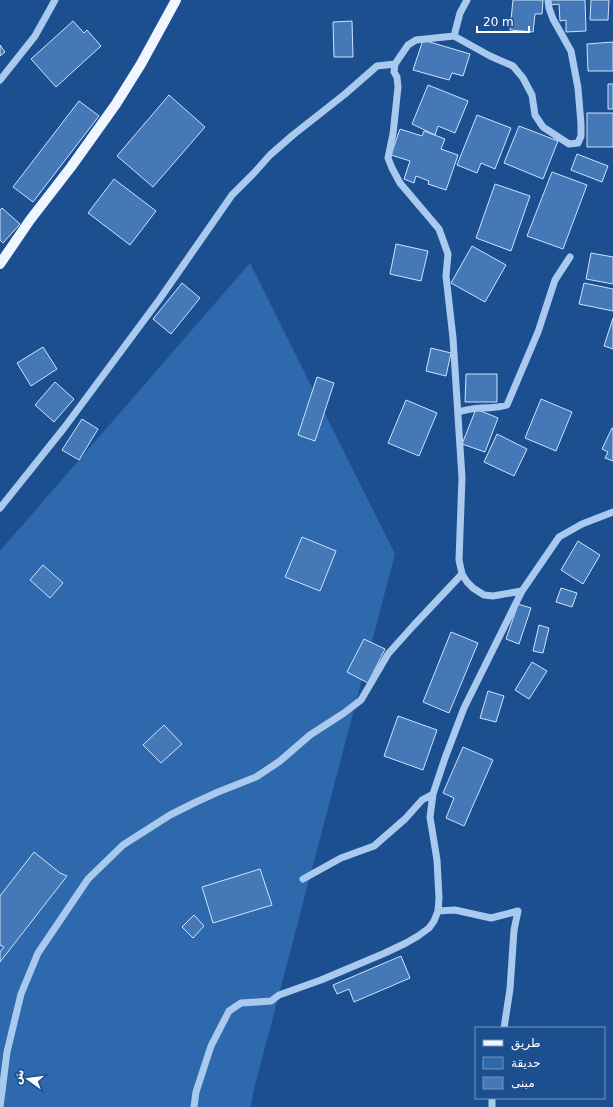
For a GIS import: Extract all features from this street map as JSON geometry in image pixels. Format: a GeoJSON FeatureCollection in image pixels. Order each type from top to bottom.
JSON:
{"type":"FeatureCollection","features":[{"type":"Feature","properties":{"kind":"main road"},"geometry":{"type":"LineString","coordinates":[[0,264],[30,220],[72,167],[116,104],[163,25],[176,0]]}},
{"type":"Feature","properties":{"kind":"street"},"geometry":{"type":"LineString","coordinates":[[0,80],[35,36],[55,0]]}},
{"type":"Feature","properties":{"kind":"street"},"geometry":{"type":"LineString","coordinates":[[454,36],[460,13],[467,0]]}},
{"type":"Feature","properties":{"kind":"street"},"geometry":{"type":"LineString","coordinates":[[522,591],[494,596],[484,595],[473,588],[462,574],[459,560],[462,478],[453,338],[446,276],[448,254],[439,229],[400,183],[388,158],[393,134],[398,87],[397,77],[394,72],[395,64],[408,45],[416,40],[454,36],[490,56],[513,66],[524,78],[532,95],[535,115],[543,127],[569,144],[578,143],[581,136],[581,124],[578,88],[571,51],[549,8],[548,0]]}},
{"type":"Feature","properties":{"kind":"street"},"geometry":{"type":"LineString","coordinates":[[0,508],[64,428],[159,300],[232,195],[281,145],[345,94],[377,66],[395,64]]}},
{"type":"Feature","properties":{"kind":"street"},"geometry":{"type":"LineString","coordinates":[[458,412],[482,408],[496,409],[506,405],[538,332],[555,280],[570,257]]}},
{"type":"Feature","properties":{"kind":"street"},"geometry":{"type":"LineString","coordinates":[[194,1107],[196,1092],[211,1046],[229,1011],[241,1003],[271,1001],[278,995],[321,980],[406,943],[429,928],[438,911],[437,860],[430,816],[433,794],[464,708],[522,591],[559,537],[582,524],[613,512]]}},
{"type":"Feature","properties":{"kind":"street"},"geometry":{"type":"LineString","coordinates":[[0,1107],[7,1052],[21,994],[38,953],[88,879],[123,846],[170,815],[218,792],[256,777],[280,761],[310,735],[361,700],[388,654],[462,574]]}},
{"type":"Feature","properties":{"kind":"street"},"geometry":{"type":"LineString","coordinates":[[302,878],[341,858],[374,846],[405,819],[422,800],[433,794]]}},
{"type":"Feature","properties":{"kind":"street"},"geometry":{"type":"LineString","coordinates":[[438,911],[455,910],[491,918],[518,911],[514,930],[510,989],[504,1027]]}},
{"type":"Feature","properties":{"kind":"green space"},"geometry":{"type":"Polygon","coordinates":[[[250,263],[395,554],[253,1093],[251,1107],[0,1107],[0,551],[250,263]]]}},
{"type":"Feature","properties":{"kind":"building"},"geometry":{"type":"Polygon","coordinates":[[[513,0],[543,0],[542,14],[535,14],[533,32],[510,30],[513,0]]]}},
{"type":"Feature","properties":{"kind":"building"},"geometry":{"type":"Polygon","coordinates":[[[549,0],[585,0],[586,31],[566,32],[566,20],[560,21],[559,4],[550,5],[549,0]]]}},
{"type":"Feature","properties":{"kind":"building"},"geometry":{"type":"Polygon","coordinates":[[[591,0],[609,0],[608,20],[590,20],[591,0]]]}},
{"type":"Feature","properties":{"kind":"building"},"geometry":{"type":"Polygon","coordinates":[[[73,21],[84,33],[87,30],[101,46],[56,87],[31,59],[73,21]]]}},
{"type":"Feature","properties":{"kind":"building"},"geometry":{"type":"Polygon","coordinates":[[[352,21],[353,57],[334,57],[333,22],[352,21]]]}},
{"type":"Feature","properties":{"kind":"building"},"geometry":{"type":"Polygon","coordinates":[[[423,40],[470,54],[463,76],[452,73],[449,80],[413,70],[423,40]]]}},
{"type":"Feature","properties":{"kind":"building"},"geometry":{"type":"Polygon","coordinates":[[[613,42],[613,71],[588,71],[587,44],[613,42]]]}},
{"type":"Feature","properties":{"kind":"building"},"geometry":{"type":"Polygon","coordinates":[[[0,45],[5,52],[0,56],[0,45]]]}},
{"type":"Feature","properties":{"kind":"building"},"geometry":{"type":"Polygon","coordinates":[[[608,84],[613,84],[613,109],[608,109],[608,84]]]}},
{"type":"Feature","properties":{"kind":"building"},"geometry":{"type":"Polygon","coordinates":[[[428,85],[468,101],[455,133],[438,126],[435,135],[412,124],[428,85]]]}},
{"type":"Feature","properties":{"kind":"building"},"geometry":{"type":"Polygon","coordinates":[[[169,95],[205,127],[153,187],[117,156],[169,95]]]}},
{"type":"Feature","properties":{"kind":"building"},"geometry":{"type":"Polygon","coordinates":[[[79,101],[99,116],[33,202],[13,187],[79,101]]]}},
{"type":"Feature","properties":{"kind":"building"},"geometry":{"type":"Polygon","coordinates":[[[587,113],[613,113],[613,147],[587,147],[587,113]]]}},
{"type":"Feature","properties":{"kind":"building"},"geometry":{"type":"Polygon","coordinates":[[[477,115],[511,128],[495,169],[481,163],[477,173],[457,165],[477,115]]]}},
{"type":"Feature","properties":{"kind":"building"},"geometry":{"type":"Polygon","coordinates":[[[519,126],[558,141],[543,179],[504,163],[519,126]]]}},
{"type":"Feature","properties":{"kind":"building"},"geometry":{"type":"Polygon","coordinates":[[[400,129],[422,136],[424,131],[445,139],[441,149],[458,155],[446,190],[428,184],[429,181],[416,176],[414,183],[404,179],[410,161],[391,155],[400,129]]]}},
{"type":"Feature","properties":{"kind":"building"},"geometry":{"type":"Polygon","coordinates":[[[577,154],[608,166],[602,182],[571,170],[577,154]]]}},
{"type":"Feature","properties":{"kind":"building"},"geometry":{"type":"Polygon","coordinates":[[[552,172],[587,185],[563,249],[527,236],[552,172]]]}},
{"type":"Feature","properties":{"kind":"building"},"geometry":{"type":"Polygon","coordinates":[[[114,179],[156,211],[130,245],[88,213],[114,179]]]}},
{"type":"Feature","properties":{"kind":"building"},"geometry":{"type":"Polygon","coordinates":[[[495,184],[530,196],[511,251],[476,238],[495,184]]]}},
{"type":"Feature","properties":{"kind":"building"},"geometry":{"type":"Polygon","coordinates":[[[2,208],[20,224],[3,243],[0,240],[0,210],[2,208]]]}},
{"type":"Feature","properties":{"kind":"building"},"geometry":{"type":"Polygon","coordinates":[[[396,244],[428,251],[421,281],[390,274],[396,244]]]}},
{"type":"Feature","properties":{"kind":"building"},"geometry":{"type":"Polygon","coordinates":[[[472,246],[506,265],[485,302],[451,283],[472,246]]]}},
{"type":"Feature","properties":{"kind":"building"},"geometry":{"type":"Polygon","coordinates":[[[591,253],[613,257],[613,284],[586,279],[591,253]]]}},
{"type":"Feature","properties":{"kind":"building"},"geometry":{"type":"Polygon","coordinates":[[[182,283],[200,298],[171,334],[153,319],[182,283]]]}},
{"type":"Feature","properties":{"kind":"building"},"geometry":{"type":"Polygon","coordinates":[[[584,283],[613,289],[613,311],[579,304],[584,283]]]}},
{"type":"Feature","properties":{"kind":"building"},"geometry":{"type":"Polygon","coordinates":[[[613,318],[613,349],[604,346],[613,318]]]}},
{"type":"Feature","properties":{"kind":"building"},"geometry":{"type":"Polygon","coordinates":[[[43,347],[57,369],[31,386],[17,363],[43,347]]]}},
{"type":"Feature","properties":{"kind":"building"},"geometry":{"type":"Polygon","coordinates":[[[431,348],[451,353],[446,376],[426,371],[431,348]]]}},
{"type":"Feature","properties":{"kind":"building"},"geometry":{"type":"Polygon","coordinates":[[[466,374],[497,374],[497,402],[465,402],[466,374]]]}},
{"type":"Feature","properties":{"kind":"building"},"geometry":{"type":"Polygon","coordinates":[[[317,377],[334,383],[315,441],[298,435],[317,377]]]}},
{"type":"Feature","properties":{"kind":"building"},"geometry":{"type":"Polygon","coordinates":[[[55,382],[74,399],[54,422],[35,405],[55,382]]]}},
{"type":"Feature","properties":{"kind":"building"},"geometry":{"type":"Polygon","coordinates":[[[541,399],[572,412],[556,451],[525,438],[541,399]]]}},
{"type":"Feature","properties":{"kind":"building"},"geometry":{"type":"Polygon","coordinates":[[[406,400],[437,413],[419,456],[388,443],[406,400]]]}},
{"type":"Feature","properties":{"kind":"building"},"geometry":{"type":"Polygon","coordinates":[[[476,409],[498,418],[485,452],[462,444],[476,409]]]}},
{"type":"Feature","properties":{"kind":"building"},"geometry":{"type":"Polygon","coordinates":[[[82,419],[98,429],[79,460],[62,450],[82,419]]]}},
{"type":"Feature","properties":{"kind":"building"},"geometry":{"type":"Polygon","coordinates":[[[612,428],[613,461],[605,458],[608,452],[602,449],[612,428]]]}},
{"type":"Feature","properties":{"kind":"building"},"geometry":{"type":"Polygon","coordinates":[[[497,434],[527,449],[514,476],[484,462],[497,434]]]}},
{"type":"Feature","properties":{"kind":"building"},"geometry":{"type":"Polygon","coordinates":[[[302,537],[336,551],[320,591],[285,577],[302,537]]]}},
{"type":"Feature","properties":{"kind":"building"},"geometry":{"type":"Polygon","coordinates":[[[578,541],[600,555],[583,584],[561,570],[578,541]]]}},
{"type":"Feature","properties":{"kind":"building"},"geometry":{"type":"Polygon","coordinates":[[[43,565],[63,583],[50,598],[30,580],[43,565]]]}},
{"type":"Feature","properties":{"kind":"building"},"geometry":{"type":"Polygon","coordinates":[[[561,588],[577,593],[572,607],[556,602],[561,588]]]}},
{"type":"Feature","properties":{"kind":"building"},"geometry":{"type":"Polygon","coordinates":[[[518,604],[531,608],[519,644],[506,639],[518,604]]]}},
{"type":"Feature","properties":{"kind":"building"},"geometry":{"type":"Polygon","coordinates":[[[539,625],[549,628],[543,653],[533,651],[539,625]]]}},
{"type":"Feature","properties":{"kind":"building"},"geometry":{"type":"Polygon","coordinates":[[[451,632],[478,643],[449,713],[423,702],[451,632]]]}},
{"type":"Feature","properties":{"kind":"building"},"geometry":{"type":"Polygon","coordinates":[[[364,639],[385,649],[368,683],[347,672],[364,639]]]}},
{"type":"Feature","properties":{"kind":"building"},"geometry":{"type":"Polygon","coordinates":[[[532,662],[547,671],[529,699],[515,690],[532,662]]]}},
{"type":"Feature","properties":{"kind":"building"},"geometry":{"type":"Polygon","coordinates":[[[488,691],[504,696],[496,722],[480,718],[488,691]]]}},
{"type":"Feature","properties":{"kind":"building"},"geometry":{"type":"Polygon","coordinates":[[[398,716],[437,730],[423,770],[384,756],[398,716]]]}},
{"type":"Feature","properties":{"kind":"building"},"geometry":{"type":"Polygon","coordinates":[[[164,725],[182,744],[161,763],[143,745],[164,725]]]}},
{"type":"Feature","properties":{"kind":"building"},"geometry":{"type":"Polygon","coordinates":[[[463,747],[493,760],[464,826],[446,818],[454,798],[443,793],[463,747]]]}},
{"type":"Feature","properties":{"kind":"building"},"geometry":{"type":"Polygon","coordinates":[[[34,852],[60,873],[67,876],[0,962],[0,952],[4,947],[0,945],[0,896],[34,852]]]}},
{"type":"Feature","properties":{"kind":"building"},"geometry":{"type":"Polygon","coordinates":[[[260,869],[272,905],[213,923],[202,887],[260,869]]]}},
{"type":"Feature","properties":{"kind":"building"},"geometry":{"type":"Polygon","coordinates":[[[194,915],[204,926],[193,938],[182,927],[194,915]]]}},
{"type":"Feature","properties":{"kind":"building"},"geometry":{"type":"Polygon","coordinates":[[[401,956],[410,978],[354,1002],[349,989],[337,994],[333,985],[401,956]]]}}]}
